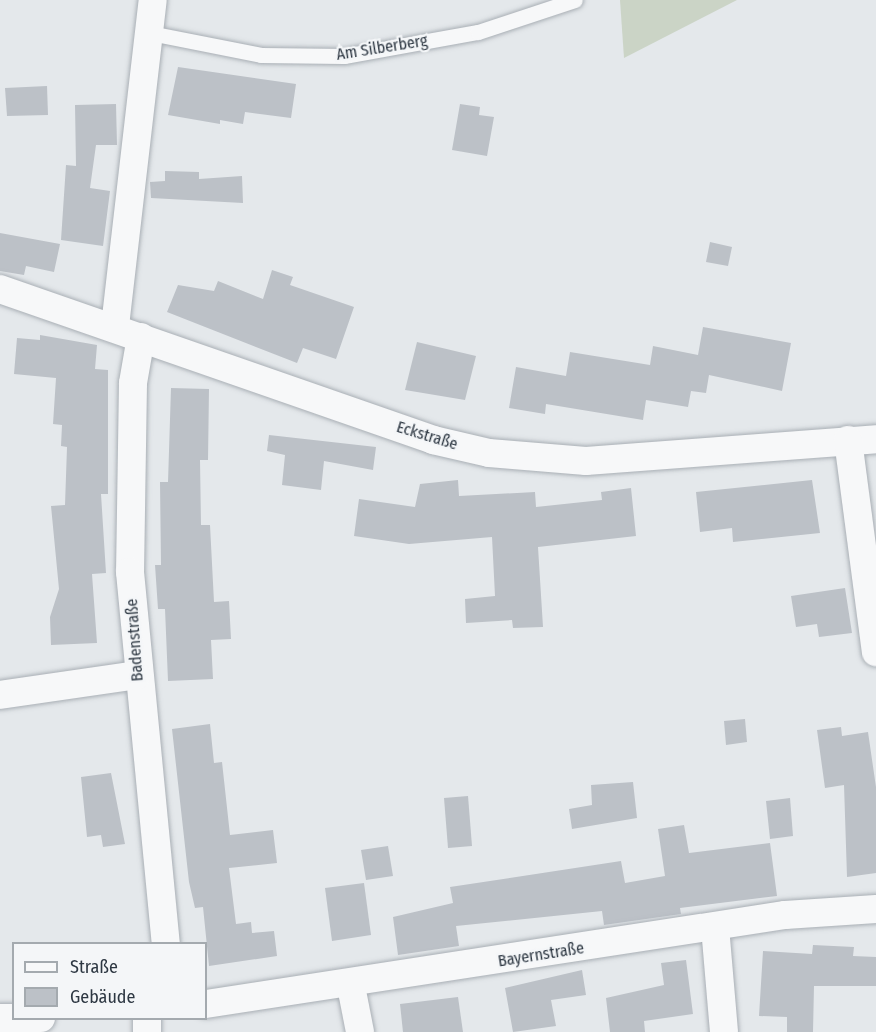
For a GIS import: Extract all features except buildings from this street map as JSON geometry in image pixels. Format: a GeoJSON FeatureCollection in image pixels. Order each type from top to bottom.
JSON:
{"type":"FeatureCollection","features":[{"type":"Feature","properties":{"kind":"street"},"geometry":{"type":"LineString","coordinates":[[115,326],[153,0]]}},
{"type":"Feature","properties":{"kind":"street","name":"Eckstraße"},"geometry":{"type":"LineString","coordinates":[[0,289],[115,326],[433,440],[529,460],[586,461],[862,440]]}},
{"type":"Feature","properties":{"kind":"street","name":"Badenstraße"},"geometry":{"type":"LineString","coordinates":[[141,337],[133,383],[130,468],[137,675],[166,942]]}},
{"type":"Feature","properties":{"kind":"street"},"geometry":{"type":"LineString","coordinates":[[862,440],[876,652]]}},
{"type":"Feature","properties":{"kind":"street"},"geometry":{"type":"LineString","coordinates":[[0,695],[137,675]]}},
{"type":"Feature","properties":{"kind":"street","name":"Bayernstraße"},"geometry":{"type":"LineString","coordinates":[[207,1004],[351,986],[715,927],[876,909]]}},
{"type":"Feature","properties":{"kind":"street"},"geometry":{"type":"LineString","coordinates":[[715,927],[724,1032]]}},
{"type":"Feature","properties":{"kind":"street"},"geometry":{"type":"LineString","coordinates":[[351,986],[360,1032]]}},
{"type":"Feature","properties":{"kind":"lane","name":"Am Silberberg"},"geometry":{"type":"LineString","coordinates":[[150,33],[261,55],[344,56],[478,32],[575,0]]}},
{"type":"Feature","properties":{"kind":"green space"},"geometry":{"type":"Polygon","coordinates":[[[620,0],[737,0],[624,58],[620,0]]]}}]}
